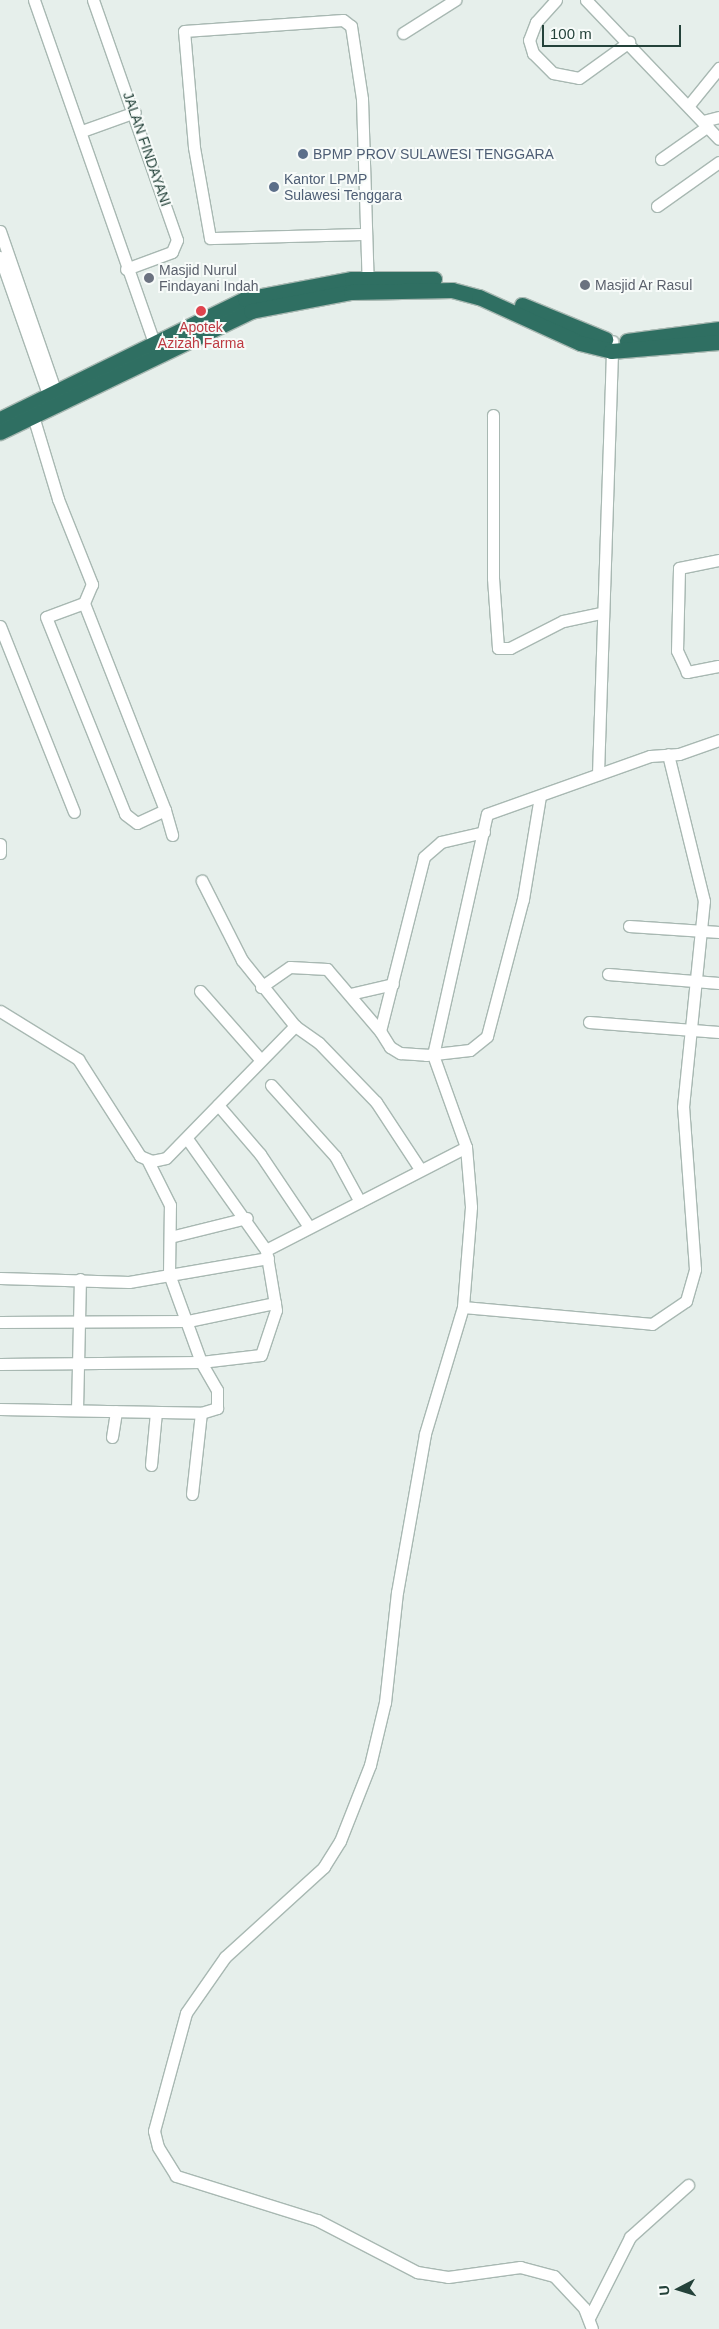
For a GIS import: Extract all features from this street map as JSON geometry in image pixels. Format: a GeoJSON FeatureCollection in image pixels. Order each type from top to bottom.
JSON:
{"type":"FeatureCollection","features":[{"type":"Feature","properties":{"kind":"highway"},"geometry":{"type":"LineString","coordinates":[[0,432],[33,416],[119,368],[154,342],[245,299],[312,284],[368,285],[461,292],[580,343],[612,346],[719,342]]}},
{"type":"Feature","properties":{"kind":"highway"},"geometry":{"type":"LineString","coordinates":[[0,419],[52,392],[119,368],[251,311],[368,285]]}},
{"type":"Feature","properties":{"kind":"highway"},"geometry":{"type":"LineString","coordinates":[[612,346],[719,329]]}},
{"type":"Feature","properties":{"kind":"street"},"geometry":{"type":"LineString","coordinates":[[34,0],[82,131],[126,269],[154,342]]}},
{"type":"Feature","properties":{"kind":"street","name":"JALAN FINDAYANI"},"geometry":{"type":"LineString","coordinates":[[93,0],[135,112],[177,245],[172,252],[126,269]]}},
{"type":"Feature","properties":{"kind":"street"},"geometry":{"type":"LineString","coordinates":[[403,33],[455,0]]}},
{"type":"Feature","properties":{"kind":"street"},"geometry":{"type":"LineString","coordinates":[[556,0],[536,22],[529,40],[533,54],[553,73],[579,78],[629,42]]}},
{"type":"Feature","properties":{"kind":"street"},"geometry":{"type":"LineString","coordinates":[[586,0],[629,42],[719,139]]}},
{"type":"Feature","properties":{"kind":"street"},"geometry":{"type":"LineString","coordinates":[[366,234],[210,238],[194,147],[184,31],[342,20],[351,26],[362,99],[368,285]]}},
{"type":"Feature","properties":{"kind":"street"},"geometry":{"type":"LineString","coordinates":[[689,105],[719,68]]}},
{"type":"Feature","properties":{"kind":"street"},"geometry":{"type":"LineString","coordinates":[[82,131],[135,112]]}},
{"type":"Feature","properties":{"kind":"street"},"geometry":{"type":"LineString","coordinates":[[661,159],[706,124],[719,117]]}},
{"type":"Feature","properties":{"kind":"street"},"geometry":{"type":"LineString","coordinates":[[657,206],[719,162]]}},
{"type":"Feature","properties":{"kind":"street"},"geometry":{"type":"LineString","coordinates":[[0,231],[52,392]]}},
{"type":"Feature","properties":{"kind":"street"},"geometry":{"type":"LineString","coordinates":[[0,257],[52,392]]}},
{"type":"Feature","properties":{"kind":"street"},"geometry":{"type":"LineString","coordinates":[[598,774],[601,613],[612,346]]}},
{"type":"Feature","properties":{"kind":"street"},"geometry":{"type":"LineString","coordinates":[[493,415],[493,578],[498,648],[510,648],[563,621],[601,613]]}},
{"type":"Feature","properties":{"kind":"street"},"geometry":{"type":"LineString","coordinates":[[33,416],[58,499],[92,584],[84,603],[165,810],[172,835]]}},
{"type":"Feature","properties":{"kind":"street"},"geometry":{"type":"LineString","coordinates":[[718,666],[687,672],[677,651],[679,568],[719,560]]}},
{"type":"Feature","properties":{"kind":"street"},"geometry":{"type":"LineString","coordinates":[[84,603],[46,617],[73,687],[129,822],[137,823],[165,810]]}},
{"type":"Feature","properties":{"kind":"street"},"geometry":{"type":"LineString","coordinates":[[0,626],[5,655],[74,812]]}},
{"type":"Feature","properties":{"kind":"street"},"geometry":{"type":"LineString","coordinates":[[592,2329],[590,2316],[554,2276],[520,2268],[448,2277],[425,2274],[318,2220],[176,2176],[165,2164],[154,2131],[186,2013],[225,1957],[324,1867],[340,1841],[370,1765],[385,1702],[397,1592],[425,1434],[463,1307],[471,1207],[466,1148],[433,1054],[487,814],[598,774],[719,740]]}},
{"type":"Feature","properties":{"kind":"street"},"geometry":{"type":"LineString","coordinates":[[463,1307],[652,1324],[686,1301],[695,1269],[683,1107],[703,894],[668,754]]}},
{"type":"Feature","properties":{"kind":"street"},"geometry":{"type":"LineString","coordinates":[[261,987],[290,967],[308,965],[327,969],[380,1031],[390,1047],[400,1052],[433,1054],[470,1050],[487,1036],[523,899],[540,796]]}},
{"type":"Feature","properties":{"kind":"street"},"geometry":{"type":"LineString","coordinates":[[380,1031],[427,851],[441,842],[484,832]]}},
{"type":"Feature","properties":{"kind":"street"},"geometry":{"type":"LineString","coordinates":[[0,844],[0,853]]}},
{"type":"Feature","properties":{"kind":"street"},"geometry":{"type":"LineString","coordinates":[[202,881],[261,987],[295,1026],[319,1043],[376,1102],[420,1169]]}},
{"type":"Feature","properties":{"kind":"street"},"geometry":{"type":"LineString","coordinates":[[629,926],[719,932]]}},
{"type":"Feature","properties":{"kind":"street"},"geometry":{"type":"LineString","coordinates":[[608,974],[719,983]]}},
{"type":"Feature","properties":{"kind":"street"},"geometry":{"type":"LineString","coordinates":[[350,994],[393,984]]}},
{"type":"Feature","properties":{"kind":"street"},"geometry":{"type":"LineString","coordinates":[[200,991],[260,1058]]}},
{"type":"Feature","properties":{"kind":"street"},"geometry":{"type":"LineString","coordinates":[[0,1012],[78,1059],[148,1160],[170,1205],[169,1274],[188,1321],[201,1362],[217,1390],[217,1408],[201,1413],[0,1409]]}},
{"type":"Feature","properties":{"kind":"street"},"geometry":{"type":"LineString","coordinates":[[589,1022],[719,1032]]}},
{"type":"Feature","properties":{"kind":"street"},"geometry":{"type":"LineString","coordinates":[[148,1160],[166,1158],[188,1140],[260,1058],[295,1026]]}},
{"type":"Feature","properties":{"kind":"street"},"geometry":{"type":"LineString","coordinates":[[271,1085],[335,1156],[360,1202]]}},
{"type":"Feature","properties":{"kind":"street"},"geometry":{"type":"LineString","coordinates":[[218,1105],[260,1154],[309,1227]]}},
{"type":"Feature","properties":{"kind":"street"},"geometry":{"type":"LineString","coordinates":[[0,1364],[78,1365],[201,1362],[261,1354],[271,1334],[275,1302],[267,1254],[247,1218],[188,1140]]}},
{"type":"Feature","properties":{"kind":"street"},"geometry":{"type":"LineString","coordinates":[[0,1278],[129,1282],[267,1254],[309,1227],[420,1169],[466,1148]]}},
{"type":"Feature","properties":{"kind":"street"},"geometry":{"type":"LineString","coordinates":[[170,1237],[247,1218]]}},
{"type":"Feature","properties":{"kind":"street"},"geometry":{"type":"LineString","coordinates":[[77,1410],[80,1279]]}},
{"type":"Feature","properties":{"kind":"street"},"geometry":{"type":"LineString","coordinates":[[0,1322],[188,1321],[275,1302]]}},
{"type":"Feature","properties":{"kind":"street"},"geometry":{"type":"LineString","coordinates":[[112,1437],[116,1411]]}},
{"type":"Feature","properties":{"kind":"street"},"geometry":{"type":"LineString","coordinates":[[151,1465],[156,1412]]}},
{"type":"Feature","properties":{"kind":"street"},"geometry":{"type":"LineString","coordinates":[[192,1494],[201,1413]]}},
{"type":"Feature","properties":{"kind":"street"},"geometry":{"type":"LineString","coordinates":[[590,2316],[630,2237],[688,2185]]}},
{"type":"Feature","properties":{"kind":"place","name":"BPMP PROV SULAWESI TENGGARA"},"geometry":{"type":"Point","coordinates":[303,154]}},
{"type":"Feature","properties":{"kind":"place","name":"Kantor LPMP Sulawesi Tenggara"},"geometry":{"type":"Point","coordinates":[274,187]}},
{"type":"Feature","properties":{"kind":"place","name":"Masjid Nurul Findayani Indah"},"geometry":{"type":"Point","coordinates":[149,278]}},
{"type":"Feature","properties":{"kind":"place","name":"Masjid Ar Rasul"},"geometry":{"type":"Point","coordinates":[585,285]}},
{"type":"Feature","properties":{"kind":"place","name":"Apotek Azizah Farma"},"geometry":{"type":"Point","coordinates":[201,311]}}]}
